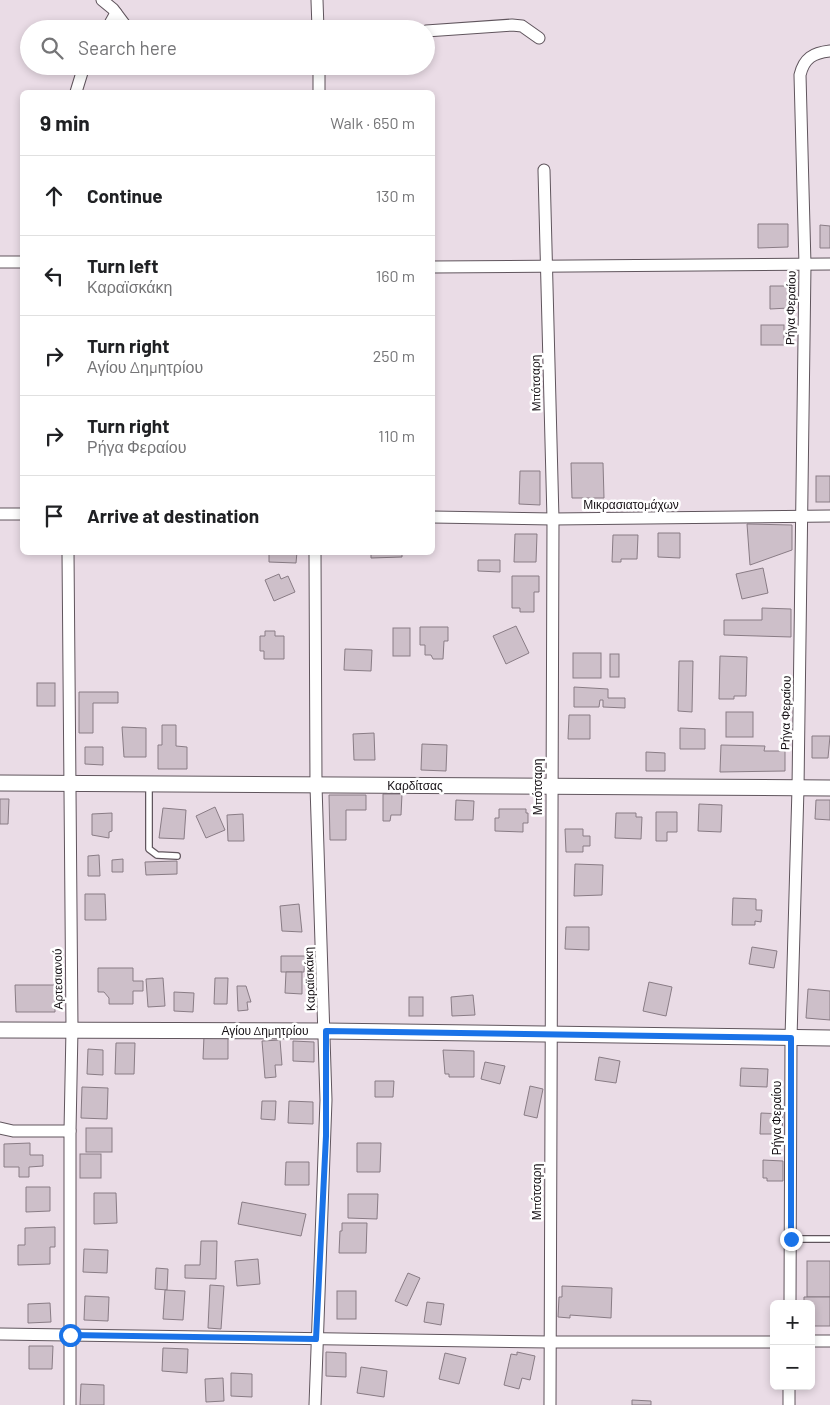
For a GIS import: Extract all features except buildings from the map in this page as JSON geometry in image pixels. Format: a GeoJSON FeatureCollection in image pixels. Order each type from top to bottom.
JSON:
{"type":"FeatureCollection","features":[{"type":"Feature","properties":{"kind":"street"},"geometry":{"type":"LineString","coordinates":[[102,0],[121,20]]}},
{"type":"Feature","properties":{"kind":"street"},"geometry":{"type":"LineString","coordinates":[[316,2],[317,20]]}},
{"type":"Feature","properties":{"kind":"street"},"geometry":{"type":"LineString","coordinates":[[112,20],[116,13]]}},
{"type":"Feature","properties":{"kind":"street"},"geometry":{"type":"LineString","coordinates":[[435,30],[512,25],[522,26],[539,38]]}},
{"type":"Feature","properties":{"kind":"street","name":"Ρήγα Φεραίου"},"geometry":{"type":"LineString","coordinates":[[790,1300],[791,1038],[798,788],[805,265],[800,75],[802,65],[809,57],[830,51]]}},
{"type":"Feature","properties":{"kind":"street"},"geometry":{"type":"LineString","coordinates":[[77,90],[81,75]]}},
{"type":"Feature","properties":{"kind":"street"},"geometry":{"type":"LineString","coordinates":[[319,75],[319,90]]}},
{"type":"Feature","properties":{"kind":"street","name":"Μπότσαρη"},"geometry":{"type":"LineString","coordinates":[[544,170],[553,519],[550,1405]]}},
{"type":"Feature","properties":{"kind":"street"},"geometry":{"type":"LineString","coordinates":[[0,262],[20,262]]}},
{"type":"Feature","properties":{"kind":"street"},"geometry":{"type":"LineString","coordinates":[[435,267],[830,264]]}},
{"type":"Feature","properties":{"kind":"street"},"geometry":{"type":"LineString","coordinates":[[0,514],[20,514]]}},
{"type":"Feature","properties":{"kind":"street","name":"Μικρασιατομάχων"},"geometry":{"type":"LineString","coordinates":[[435,517],[553,519],[830,516]]}},
{"type":"Feature","properties":{"kind":"street","name":"Αρτεσιανού"},"geometry":{"type":"LineString","coordinates":[[68,555],[72,1029],[70,1405]]}},
{"type":"Feature","properties":{"kind":"street","name":"Καραϊσκάκη"},"geometry":{"type":"LineString","coordinates":[[315,555],[316,786],[326,1031],[326,1136],[316,1339],[315,1405]]}},
{"type":"Feature","properties":{"kind":"street","name":"Καρδίτσας"},"geometry":{"type":"LineString","coordinates":[[0,782],[316,786],[830,788]]}},
{"type":"Feature","properties":{"kind":"street","name":"Αγίου Δημητρίου"},"geometry":{"type":"LineString","coordinates":[[0,1030],[326,1031],[552,1036],[830,1038]]}},
{"type":"Feature","properties":{"kind":"street"},"geometry":{"type":"LineString","coordinates":[[0,1128],[13,1131],[70,1131]]}},
{"type":"Feature","properties":{"kind":"street"},"geometry":{"type":"LineString","coordinates":[[0,1334],[550,1342],[770,1342]]}},
{"type":"Feature","properties":{"kind":"street"},"geometry":{"type":"LineString","coordinates":[[815,1341],[830,1341]]}},
{"type":"Feature","properties":{"kind":"street"},"geometry":{"type":"LineString","coordinates":[[789,1390],[789,1405]]}},
{"type":"Feature","properties":{"kind":"lane"},"geometry":{"type":"LineString","coordinates":[[149,784],[149,849],[157,855],[177,856]]}},
{"type":"Feature","properties":{"kind":"lane"},"geometry":{"type":"LineString","coordinates":[[791,1239],[830,1239]]}},
{"type":"Feature","properties":{"kind":"route"},"geometry":{"type":"LineString","coordinates":[[70,1335],[316,1339],[326,1136],[326,1031],[552,1036],[791,1038],[791,1239]]}}]}
